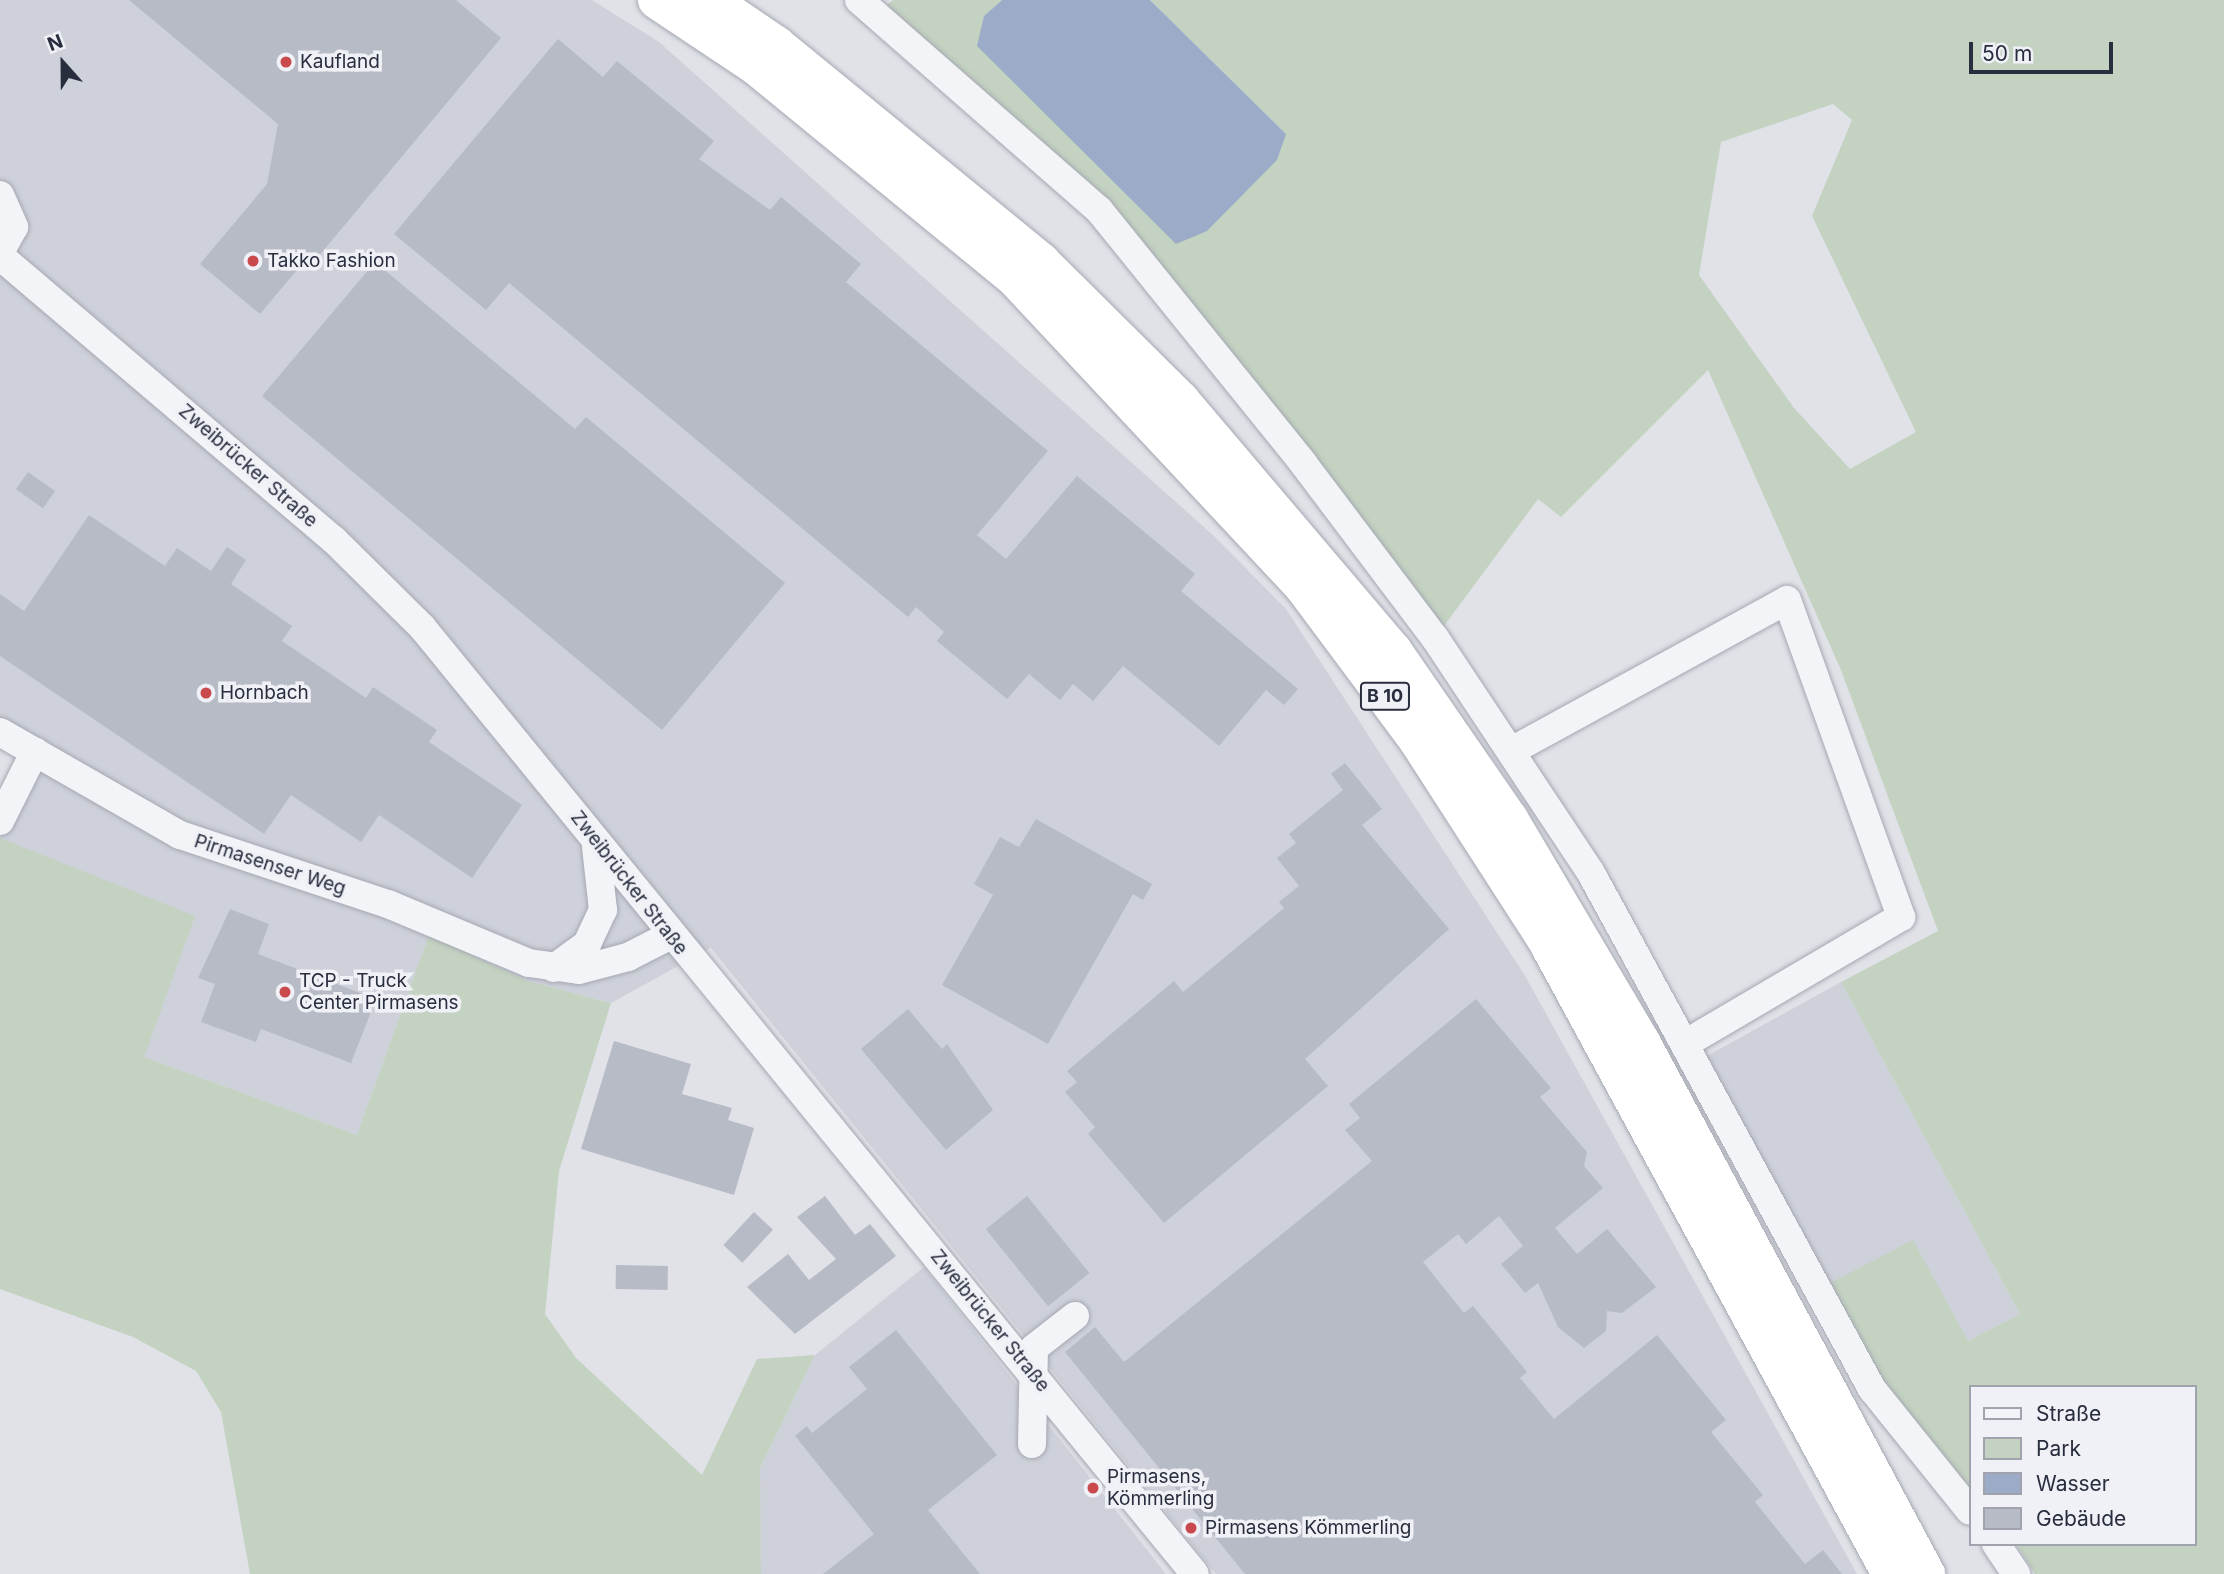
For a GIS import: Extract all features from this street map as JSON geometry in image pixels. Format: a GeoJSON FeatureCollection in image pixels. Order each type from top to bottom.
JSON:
{"type":"FeatureCollection","features":[{"type":"Feature","properties":{"kind":"highway","name":"B 10"},"geometry":{"type":"LineString","coordinates":[[657,0],[765,73],[1014,277],[1303,586],[1417,739],[1546,939],[1891,1574]]}},
{"type":"Feature","properties":{"kind":"highway","name":"B 10"},"geometry":{"type":"LineString","coordinates":[[710,0],[776,45],[1041,262],[1235,460],[1393,651],[1509,818],[1627,1018],[1926,1574]]}},
{"type":"Feature","properties":{"kind":"street"},"geometry":{"type":"LineString","coordinates":[[859,0],[1099,211],[1303,463],[1513,750],[1686,1043],[1872,1389],[1968,1509]]}},
{"type":"Feature","properties":{"kind":"street"},"geometry":{"type":"LineString","coordinates":[[0,195],[14,228],[0,254]]}},
{"type":"Feature","properties":{"kind":"street","name":"Zweibrücker Straße"},"geometry":{"type":"LineString","coordinates":[[0,254],[362,565],[472,681],[669,936],[1195,1574]]}},
{"type":"Feature","properties":{"kind":"street"},"geometry":{"type":"LineString","coordinates":[[1513,750],[1787,600],[1901,917],[1686,1043]]}},
{"type":"Feature","properties":{"kind":"street","name":"Pirmasenser Weg"},"geometry":{"type":"LineString","coordinates":[[0,732],[140,816],[224,853],[388,904],[554,968],[607,964],[669,936]]}},
{"type":"Feature","properties":{"kind":"street"},"geometry":{"type":"LineString","coordinates":[[0,821],[35,751]]}},
{"type":"Feature","properties":{"kind":"street"},"geometry":{"type":"LineString","coordinates":[[554,968],[587,944],[603,910],[595,841]]}},
{"type":"Feature","properties":{"kind":"street"},"geometry":{"type":"LineString","coordinates":[[1032,1444],[1034,1348],[1075,1316]]}},
{"type":"Feature","properties":{"kind":"street"},"geometry":{"type":"LineString","coordinates":[[1997,1546],[2017,1574]]}},
{"type":"Feature","properties":{"kind":"shaded area"},"geometry":{"type":"Polygon","coordinates":[[[0,0],[592,0],[659,42],[1214,536],[1286,609],[1524,974],[1857,1574],[1216,1574],[711,948],[611,1003],[528,981],[429,935],[357,1135],[144,1057],[0,838],[32,766],[0,720],[0,0]]]}},
{"type":"Feature","properties":{"kind":"shaded area"},"geometry":{"type":"Polygon","coordinates":[[[1841,982],[2020,1314],[1968,1341],[1817,1290],[1696,1062],[1841,982]]]}},
{"type":"Feature","properties":{"kind":"shaded area"},"geometry":{"type":"Polygon","coordinates":[[[924,1267],[1166,1574],[761,1574],[760,1468],[815,1355],[924,1267]]]}},
{"type":"Feature","properties":{"kind":"green space"},"geometry":{"type":"Polygon","coordinates":[[[893,0],[1002,0],[984,16],[1286,134],[1150,0],[2224,0],[2224,1574],[2035,1574],[2017,1546],[2196,1546],[2196,1385],[1968,1385],[1968,1491],[1924,1454],[1817,1290],[1913,1240],[1968,1341],[2020,1314],[1841,982],[1938,931],[1841,670],[1708,370],[1561,517],[1538,499],[1435,638],[1135,256],[877,13],[893,0]],[[1833,104],[1721,142],[1699,275],[1794,408],[1850,469],[1916,432],[1812,216],[1852,120],[1833,104]]]}},
{"type":"Feature","properties":{"kind":"green space"},"geometry":{"type":"Polygon","coordinates":[[[0,838],[195,916],[144,1057],[357,1135],[429,935],[528,981],[611,1003],[559,1171],[545,1314],[576,1358],[702,1475],[757,1359],[815,1355],[760,1468],[761,1574],[250,1574],[221,1412],[196,1371],[133,1337],[0,1289],[0,838]]]}},
{"type":"Feature","properties":{"kind":"water"},"geometry":{"type":"Polygon","coordinates":[[[1002,0],[1150,0],[1286,134],[1277,160],[1207,231],[1176,244],[977,46],[984,16],[1002,0]]]}},
{"type":"Feature","properties":{"kind":"building"},"geometry":{"type":"Polygon","coordinates":[[[129,0],[456,0],[501,38],[313,263],[307,258],[260,314],[200,264],[267,184],[278,124],[129,0]]]}},
{"type":"Feature","properties":{"kind":"building"},"geometry":{"type":"Polygon","coordinates":[[[558,39],[603,77],[617,61],[714,141],[699,159],[770,210],[781,197],[861,264],[846,282],[1048,451],[977,535],[1006,559],[1077,476],[1195,574],[1181,591],[1298,689],[1284,705],[1266,690],[1219,746],[1123,666],[1093,701],[1073,684],[1060,700],[1029,674],[1007,699],[937,641],[944,632],[916,607],[908,617],[509,283],[486,310],[394,234],[558,39]]]}},
{"type":"Feature","properties":{"kind":"building"},"geometry":{"type":"Polygon","coordinates":[[[375,262],[575,429],[586,417],[785,583],[662,730],[262,396],[375,262]]]}},
{"type":"Feature","properties":{"kind":"building"},"geometry":{"type":"Polygon","coordinates":[[[28,472],[55,491],[43,508],[16,489],[28,472]]]}},
{"type":"Feature","properties":{"kind":"building","name":"Hornbach"},"geometry":{"type":"Polygon","coordinates":[[[89,515],[165,566],[177,548],[211,571],[227,547],[246,560],[231,584],[292,626],[282,641],[366,698],[373,687],[437,730],[429,742],[522,805],[472,878],[379,815],[361,842],[291,795],[264,834],[0,656],[0,594],[24,611],[89,515]]]}},
{"type":"Feature","properties":{"kind":"building"},"geometry":{"type":"Polygon","coordinates":[[[1345,763],[1382,809],[1362,825],[1449,929],[1305,1059],[1328,1086],[1164,1223],[1088,1134],[1095,1127],[1065,1092],[1077,1082],[1067,1071],[1174,981],[1183,992],[1284,908],[1279,902],[1299,886],[1277,858],[1296,843],[1289,834],[1343,790],[1331,774],[1345,763]]]}},
{"type":"Feature","properties":{"kind":"building"},"geometry":{"type":"Polygon","coordinates":[[[1036,819],[1152,884],[1143,900],[1133,894],[1048,1044],[942,985],[993,895],[974,884],[1000,837],[1019,847],[1036,819]]]}},
{"type":"Feature","properties":{"kind":"building","name":"TCP - Truck Center Pirmasens"},"geometry":{"type":"Polygon","coordinates":[[[230,909],[269,924],[258,954],[376,999],[351,1063],[261,1029],[256,1042],[201,1022],[215,984],[198,978],[230,909]]]}},
{"type":"Feature","properties":{"kind":"building"},"geometry":{"type":"Polygon","coordinates":[[[1476,999],[1551,1088],[1540,1097],[1587,1152],[1584,1166],[1603,1188],[1555,1228],[1577,1254],[1607,1229],[1656,1287],[1622,1313],[1607,1311],[1606,1331],[1584,1348],[1558,1327],[1538,1283],[1525,1293],[1501,1264],[1523,1246],[1499,1216],[1466,1244],[1458,1234],[1423,1262],[1464,1313],[1473,1306],[1527,1372],[1520,1378],[1554,1419],[1657,1335],[1726,1420],[1711,1432],[1763,1495],[1755,1502],[1805,1564],[1823,1550],[1842,1574],[1245,1574],[1065,1352],[1095,1327],[1124,1362],[1372,1161],[1345,1130],[1360,1118],[1349,1104],[1476,999]]]}},
{"type":"Feature","properties":{"kind":"building"},"geometry":{"type":"Polygon","coordinates":[[[908,1009],[942,1049],[947,1044],[993,1110],[946,1150],[861,1049],[908,1009]]]}},
{"type":"Feature","properties":{"kind":"building"},"geometry":{"type":"Polygon","coordinates":[[[614,1041],[691,1064],[682,1094],[732,1108],[728,1120],[754,1128],[734,1195],[581,1149],[614,1041]]]}},
{"type":"Feature","properties":{"kind":"building"},"geometry":{"type":"Polygon","coordinates":[[[825,1196],[855,1235],[870,1224],[896,1256],[795,1334],[747,1287],[788,1254],[809,1280],[836,1259],[797,1217],[825,1196]]]}},
{"type":"Feature","properties":{"kind":"building"},"geometry":{"type":"Polygon","coordinates":[[[1027,1196],[1089,1273],[1048,1306],[986,1229],[1027,1196]]]}},
{"type":"Feature","properties":{"kind":"building"},"geometry":{"type":"Polygon","coordinates":[[[754,1212],[773,1230],[742,1263],[723,1245],[754,1212]]]}},
{"type":"Feature","properties":{"kind":"building"},"geometry":{"type":"Polygon","coordinates":[[[616,1265],[668,1266],[668,1290],[616,1289],[616,1265]]]}},
{"type":"Feature","properties":{"kind":"building"},"geometry":{"type":"Polygon","coordinates":[[[896,1330],[997,1455],[928,1510],[980,1574],[823,1574],[874,1534],[795,1436],[807,1426],[812,1433],[867,1389],[849,1367],[896,1330]]]}},
{"type":"Feature","properties":{"kind":"place","name":"Kaufland"},"geometry":{"type":"Point","coordinates":[286,62]}},
{"type":"Feature","properties":{"kind":"place","name":"Takko Fashion"},"geometry":{"type":"Point","coordinates":[253,261]}},
{"type":"Feature","properties":{"kind":"place","name":"Hornbach"},"geometry":{"type":"Point","coordinates":[206,693]}},
{"type":"Feature","properties":{"kind":"place","name":"TCP - Truck Center Pirmasens"},"geometry":{"type":"Point","coordinates":[285,992]}},
{"type":"Feature","properties":{"kind":"place","name":"Pirmasens, Kömmerling"},"geometry":{"type":"Point","coordinates":[1093,1488]}},
{"type":"Feature","properties":{"kind":"place","name":"Pirmasens Kömmerling"},"geometry":{"type":"Point","coordinates":[1191,1528]}}]}
